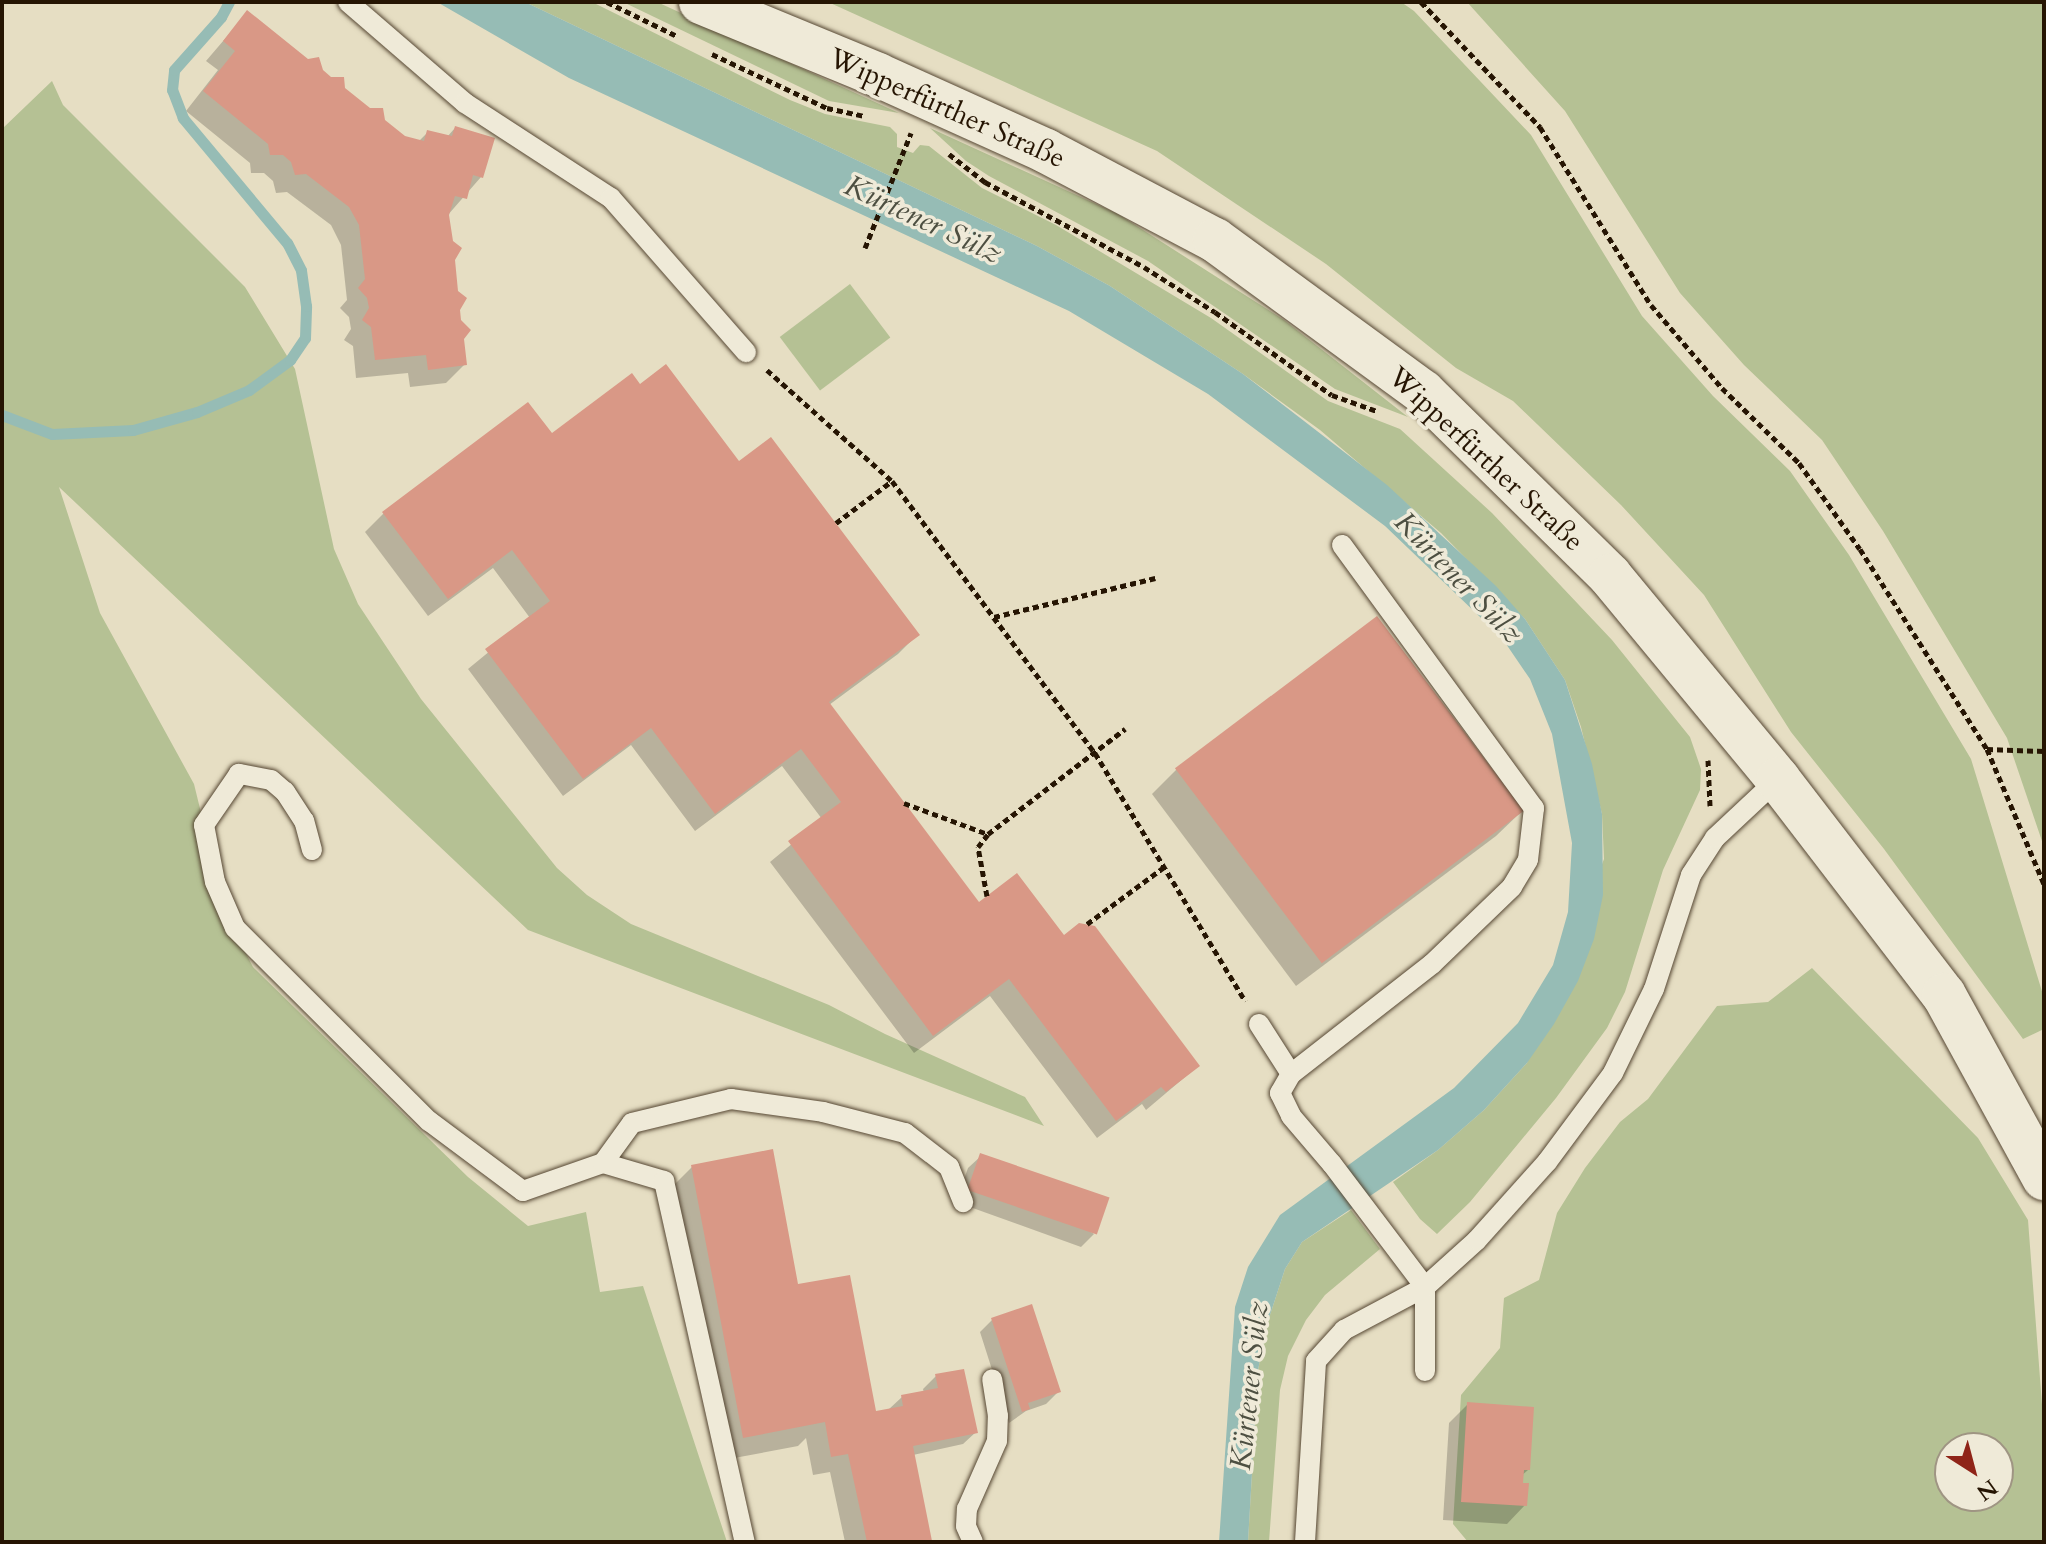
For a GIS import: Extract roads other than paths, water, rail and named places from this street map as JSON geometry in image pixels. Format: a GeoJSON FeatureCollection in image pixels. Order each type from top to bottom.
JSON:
{"type":"FeatureCollection","features":[{"type":"Feature","properties":{"kind":"main road","name":"Wipperfürther Straße"},"geometry":{"type":"LineString","coordinates":[[690,20],[878,75],[1046,151],[1215,240],[1423,392],[1610,576],[1778,779],[1944,995],[2044,1178]]}},
{"type":"Feature","properties":{"kind":"lane"},"geometry":{"type":"LineString","coordinates":[[348,2],[465,103],[611,198],[746,352]]}},
{"type":"Feature","properties":{"kind":"lane"},"geometry":{"type":"LineString","coordinates":[[1342,545],[1534,808],[1535,826],[1528,860],[1512,887],[1432,964],[1291,1074],[1280,1093],[1291,1116],[1332,1164],[1425,1287],[1425,1371]]}},
{"type":"Feature","properties":{"kind":"lane"},"geometry":{"type":"LineString","coordinates":[[312,850],[304,821],[285,792],[271,780],[239,774],[204,825],[215,882],[235,928],[429,1121],[523,1191],[603,1163],[632,1123],[731,1099],[823,1112],[905,1133],[949,1167],[963,1202]]}},
{"type":"Feature","properties":{"kind":"lane"},"geometry":{"type":"LineString","coordinates":[[1305,1542],[1316,1361],[1344,1330],[1425,1287],[1477,1240],[1547,1162],[1613,1073],[1654,989],[1691,875],[1715,838],[1778,779]]}},
{"type":"Feature","properties":{"kind":"lane"},"geometry":{"type":"LineString","coordinates":[[1259,1024],[1291,1074]]}},
{"type":"Feature","properties":{"kind":"lane"},"geometry":{"type":"LineString","coordinates":[[603,1163],[664,1181],[745,1542]]}},
{"type":"Feature","properties":{"kind":"lane"},"geometry":{"type":"LineString","coordinates":[[973,1542],[966,1526],[967,1509],[997,1441],[998,1416],[992,1379]]}},
{"type":"Feature","properties":{"kind":"water","name":"Kürtener Sülz"},"geometry":{"type":"Polygon","coordinates":[[[437,2],[525,2],[1037,246],[1110,286],[1243,374],[1387,485],[1496,586],[1525,619],[1565,680],[1592,764],[1602,814],[1603,895],[1594,939],[1578,981],[1554,1024],[1527,1063],[1484,1110],[1438,1150],[1302,1242],[1285,1269],[1268,1321],[1258,1370],[1248,1542],[1219,1542],[1235,1307],[1248,1267],[1280,1215],[1454,1088],[1518,1023],[1553,965],[1568,912],[1572,843],[1552,734],[1530,679],[1502,638],[1385,526],[1208,394],[1069,311],[569,78],[437,2]]]}},
{"type":"Feature","properties":{"kind":"waterway"},"geometry":{"type":"LineString","coordinates":[[2,415],[52,434],[133,430],[197,412],[249,390],[290,360],[305,338],[306,306],[301,270],[287,243],[183,118],[172,90],[174,70],[221,17],[229,2]]}}]}
